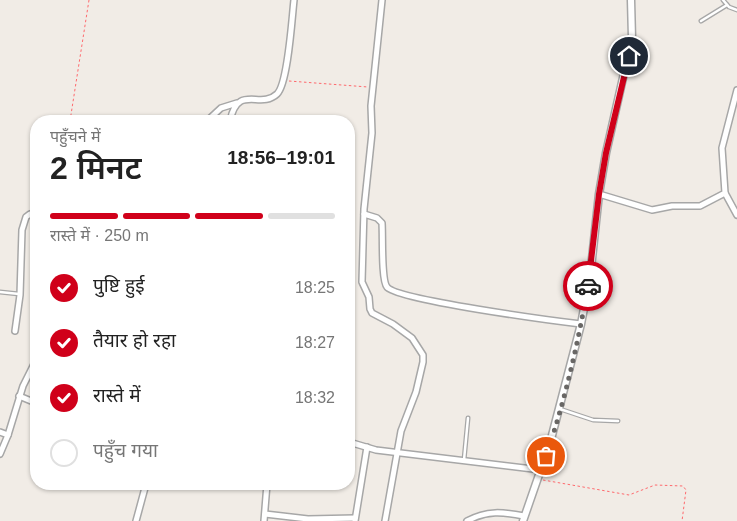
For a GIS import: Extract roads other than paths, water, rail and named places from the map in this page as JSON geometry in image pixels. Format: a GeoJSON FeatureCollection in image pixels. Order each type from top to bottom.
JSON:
{"type":"FeatureCollection","features":[{"type":"Feature","properties":{"kind":"street"},"geometry":{"type":"LineString","coordinates":[[213,115],[221,108],[245,100],[273,97],[281,90],[284,80],[294,0]]}},
{"type":"Feature","properties":{"kind":"street"},"geometry":{"type":"LineString","coordinates":[[382,0],[364,214],[362,282],[369,297],[370,309],[377,316],[404,331],[412,338],[423,355],[422,371],[416,392],[401,431],[385,521]]}},
{"type":"Feature","properties":{"kind":"street"},"geometry":{"type":"LineString","coordinates":[[467,521],[478,515],[490,512],[504,512],[524,519],[541,470],[560,409],[581,324],[590,277],[599,194],[606,153],[631,47],[631,0]]}},
{"type":"Feature","properties":{"kind":"street"},"geometry":{"type":"LineString","coordinates":[[737,90],[722,148],[725,193],[737,216]]}},
{"type":"Feature","properties":{"kind":"street"},"geometry":{"type":"LineString","coordinates":[[232,115],[237,103]]}},
{"type":"Feature","properties":{"kind":"street"},"geometry":{"type":"LineString","coordinates":[[599,194],[652,210],[672,206],[700,206],[725,193]]}},
{"type":"Feature","properties":{"kind":"street"},"geometry":{"type":"LineString","coordinates":[[15,331],[20,295],[22,230],[26,217],[30,214]]}},
{"type":"Feature","properties":{"kind":"street"},"geometry":{"type":"LineString","coordinates":[[364,214],[377,218],[382,223],[384,283],[390,291],[456,305],[581,324]]}},
{"type":"Feature","properties":{"kind":"street"},"geometry":{"type":"LineString","coordinates":[[0,454],[8,435],[19,396],[30,373]]}},
{"type":"Feature","properties":{"kind":"street"},"geometry":{"type":"LineString","coordinates":[[19,396],[30,401]]}},
{"type":"Feature","properties":{"kind":"street"},"geometry":{"type":"LineString","coordinates":[[0,432],[8,435]]}},
{"type":"Feature","properties":{"kind":"street"},"geometry":{"type":"LineString","coordinates":[[355,444],[397,452],[541,470]]}},
{"type":"Feature","properties":{"kind":"street"},"geometry":{"type":"LineString","coordinates":[[265,514],[308,519],[355,520],[367,447]]}},
{"type":"Feature","properties":{"kind":"street"},"geometry":{"type":"LineString","coordinates":[[136,521],[144,490]]}},
{"type":"Feature","properties":{"kind":"street"},"geometry":{"type":"LineString","coordinates":[[264,521],[267,490]]}},
{"type":"Feature","properties":{"kind":"lane"},"geometry":{"type":"LineString","coordinates":[[723,0],[727,5],[737,10]]}},
{"type":"Feature","properties":{"kind":"lane"},"geometry":{"type":"LineString","coordinates":[[701,21],[727,5]]}},
{"type":"Feature","properties":{"kind":"lane"},"geometry":{"type":"LineString","coordinates":[[0,292],[20,295]]}},
{"type":"Feature","properties":{"kind":"lane"},"geometry":{"type":"LineString","coordinates":[[560,409],[593,420],[618,420]]}},
{"type":"Feature","properties":{"kind":"lane"},"geometry":{"type":"LineString","coordinates":[[464,460],[468,418]]}}]}
